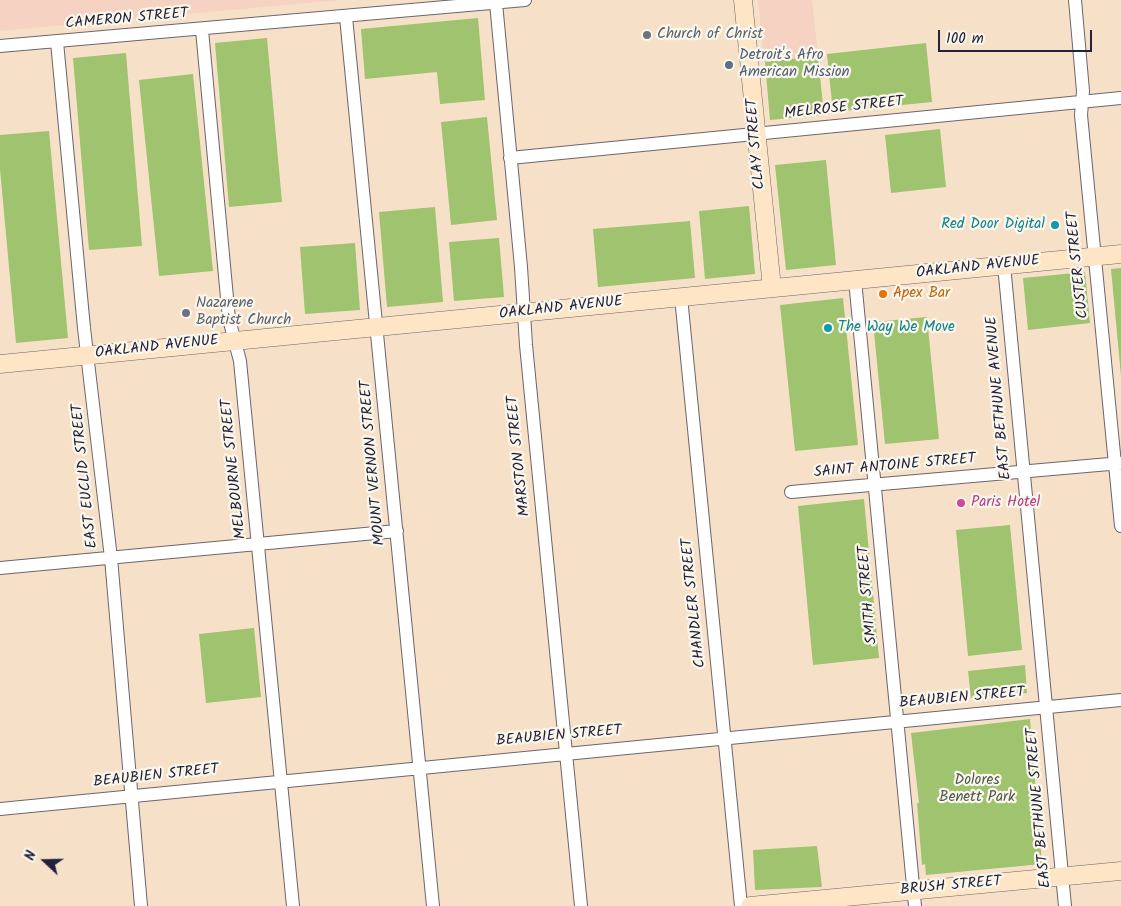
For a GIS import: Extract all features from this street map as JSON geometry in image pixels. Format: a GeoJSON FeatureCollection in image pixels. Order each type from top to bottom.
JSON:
{"type":"FeatureCollection","features":[{"type":"Feature","properties":{"kind":"street","name":"CAMERON STREET"},"geometry":{"type":"LineString","coordinates":[[0,46],[202,30],[525,0]]}},
{"type":"Feature","properties":{"kind":"street","name":"CLAY STREET"},"geometry":{"type":"LineString","coordinates":[[744,0],[772,288]]}},
{"type":"Feature","properties":{"kind":"street","name":"CUSTER STREET"},"geometry":{"type":"LineString","coordinates":[[1075,0],[1083,91],[1081,115],[1094,256],[1118,464],[1121,526]]}},
{"type":"Feature","properties":{"kind":"street","name":"MARSTON STREET"},"geometry":{"type":"LineString","coordinates":[[496,3],[581,906]]}},
{"type":"Feature","properties":{"kind":"street","name":"MOUNT VERNON STREET"},"geometry":{"type":"LineString","coordinates":[[346,17],[433,906]]}},
{"type":"Feature","properties":{"kind":"street","name":"MELBOURNE STREET"},"geometry":{"type":"LineString","coordinates":[[202,30],[229,318],[240,360],[293,906]]}},
{"type":"Feature","properties":{"kind":"street","name":"EAST EUCLID STREET"},"geometry":{"type":"LineString","coordinates":[[57,42],[88,355],[111,558],[141,906]]}},
{"type":"Feature","properties":{"kind":"street","name":"MELROSE STREET"},"geometry":{"type":"LineString","coordinates":[[510,158],[1121,98]]}},
{"type":"Feature","properties":{"kind":"street","name":"OAKLAND AVENUE"},"geometry":{"type":"LineString","coordinates":[[0,364],[1121,254]]}},
{"type":"Feature","properties":{"kind":"street","name":"EAST BETHUNE AVENUE"},"geometry":{"type":"LineString","coordinates":[[1004,265],[1046,707]]}},
{"type":"Feature","properties":{"kind":"street","name":"SMITH STREET"},"geometry":{"type":"LineString","coordinates":[[855,280],[914,898]]}},
{"type":"Feature","properties":{"kind":"street","name":"CHANDLER STREET"},"geometry":{"type":"LineString","coordinates":[[681,297],[741,906]]}},
{"type":"Feature","properties":{"kind":"street","name":"SAINT ANTOINE STREET"},"geometry":{"type":"LineString","coordinates":[[791,492],[1118,464]]}},
{"type":"Feature","properties":{"kind":"street"},"geometry":{"type":"LineString","coordinates":[[0,568],[397,531]]}},
{"type":"Feature","properties":{"kind":"street","name":"BEAUBIEN STREET"},"geometry":{"type":"LineString","coordinates":[[0,809],[724,737],[1121,700]]}},
{"type":"Feature","properties":{"kind":"street","name":"EAST BETHUNE STREET"},"geometry":{"type":"LineString","coordinates":[[1046,707],[1066,906]]}},
{"type":"Feature","properties":{"kind":"street","name":"BRUSH STREET"},"geometry":{"type":"LineString","coordinates":[[750,906],[914,898],[1063,876],[1121,871]]}},
{"type":"Feature","properties":{"kind":"shaded area"},"geometry":{"type":"Polygon","coordinates":[[[0,0],[341,0],[0,31],[0,0]]]}},
{"type":"Feature","properties":{"kind":"shaded area"},"geometry":{"type":"Polygon","coordinates":[[[758,0],[812,0],[818,56],[764,62],[758,0]]]}},
{"type":"Feature","properties":{"kind":"green space"},"geometry":{"type":"Polygon","coordinates":[[[478,18],[485,100],[440,104],[437,72],[365,79],[361,29],[478,18]]]}},
{"type":"Feature","properties":{"kind":"green space"},"geometry":{"type":"Polygon","coordinates":[[[267,38],[282,202],[229,207],[215,43],[267,38]]]}},
{"type":"Feature","properties":{"kind":"green space"},"geometry":{"type":"Polygon","coordinates":[[[926,43],[932,102],[833,112],[827,54],[926,43]]]}},
{"type":"Feature","properties":{"kind":"green space"},"geometry":{"type":"Polygon","coordinates":[[[126,53],[142,246],[89,250],[73,58],[126,53]]]}},
{"type":"Feature","properties":{"kind":"green space"},"geometry":{"type":"Polygon","coordinates":[[[818,56],[824,115],[770,120],[765,62],[818,56]]]}},
{"type":"Feature","properties":{"kind":"green space"},"geometry":{"type":"Polygon","coordinates":[[[193,74],[213,271],[159,276],[139,80],[193,74]]]}},
{"type":"Feature","properties":{"kind":"green space"},"geometry":{"type":"Polygon","coordinates":[[[487,117],[497,220],[451,225],[441,122],[487,117]]]}},
{"type":"Feature","properties":{"kind":"green space"},"geometry":{"type":"Polygon","coordinates":[[[940,129],[946,187],[891,193],[885,135],[940,129]]]}},
{"type":"Feature","properties":{"kind":"green space"},"geometry":{"type":"Polygon","coordinates":[[[49,131],[68,338],[16,343],[0,169],[0,135],[49,131]]]}},
{"type":"Feature","properties":{"kind":"green space"},"geometry":{"type":"Polygon","coordinates":[[[826,160],[836,265],[786,270],[775,165],[826,160]]]}},
{"type":"Feature","properties":{"kind":"green space"},"geometry":{"type":"Polygon","coordinates":[[[749,206],[755,274],[705,279],[699,211],[749,206]]]}},
{"type":"Feature","properties":{"kind":"green space"},"geometry":{"type":"Polygon","coordinates":[[[435,207],[443,302],[387,307],[379,212],[435,207]]]}},
{"type":"Feature","properties":{"kind":"green space"},"geometry":{"type":"Polygon","coordinates":[[[690,221],[695,278],[598,287],[593,229],[690,221]]]}},
{"type":"Feature","properties":{"kind":"green space"},"geometry":{"type":"Polygon","coordinates":[[[499,238],[504,297],[454,301],[449,242],[499,238]]]}},
{"type":"Feature","properties":{"kind":"green space"},"geometry":{"type":"Polygon","coordinates":[[[355,243],[360,310],[305,314],[300,247],[355,243]]]}},
{"type":"Feature","properties":{"kind":"green space"},"geometry":{"type":"Polygon","coordinates":[[[1121,268],[1121,376],[1111,269],[1121,268]]]}},
{"type":"Feature","properties":{"kind":"green space"},"geometry":{"type":"Polygon","coordinates":[[[1085,272],[1090,323],[1028,330],[1023,278],[1085,272]]]}},
{"type":"Feature","properties":{"kind":"green space"},"geometry":{"type":"Polygon","coordinates":[[[843,298],[858,445],[795,451],[780,305],[843,298]]]}},
{"type":"Feature","properties":{"kind":"green space"},"geometry":{"type":"Polygon","coordinates":[[[927,317],[939,439],[885,444],[873,322],[927,317]]]}},
{"type":"Feature","properties":{"kind":"green space"},"geometry":{"type":"Polygon","coordinates":[[[864,499],[879,658],[813,665],[798,506],[864,499]]]}},
{"type":"Feature","properties":{"kind":"green space"},"geometry":{"type":"Polygon","coordinates":[[[1010,525],[1022,650],[968,656],[956,530],[1010,525]]]}},
{"type":"Feature","properties":{"kind":"green space"},"geometry":{"type":"Polygon","coordinates":[[[254,628],[261,697],[206,703],[199,634],[254,628]]]}},
{"type":"Feature","properties":{"kind":"green space"},"geometry":{"type":"Polygon","coordinates":[[[1025,665],[1027,693],[971,698],[968,671],[1025,665]]]}},
{"type":"Feature","properties":{"kind":"green space","name":"Dolores Benett Park"},"geometry":{"type":"Polygon","coordinates":[[[1030,719],[1042,864],[926,875],[925,864],[922,865],[917,803],[919,803],[911,733],[1030,719]]]}},
{"type":"Feature","properties":{"kind":"green space"},"geometry":{"type":"Polygon","coordinates":[[[817,846],[822,887],[755,890],[753,850],[817,846]]]}},
{"type":"Feature","properties":{"kind":"place","name":"Church of Christ"},"geometry":{"type":"Point","coordinates":[647,35]}},
{"type":"Feature","properties":{"kind":"place","name":"Detroit's Afro American Mission"},"geometry":{"type":"Point","coordinates":[729,65]}},
{"type":"Feature","properties":{"kind":"place","name":"Red Door Digital"},"geometry":{"type":"Point","coordinates":[1055,225]}},
{"type":"Feature","properties":{"kind":"place","name":"Apex Bar"},"geometry":{"type":"Point","coordinates":[883,294]}},
{"type":"Feature","properties":{"kind":"place","name":"Nazarene Baptist Church"},"geometry":{"type":"Point","coordinates":[186,313]}},
{"type":"Feature","properties":{"kind":"place","name":"The Way We Move"},"geometry":{"type":"Point","coordinates":[828,328]}},
{"type":"Feature","properties":{"kind":"place","name":"Paris Hotel"},"geometry":{"type":"Point","coordinates":[961,503]}}]}
